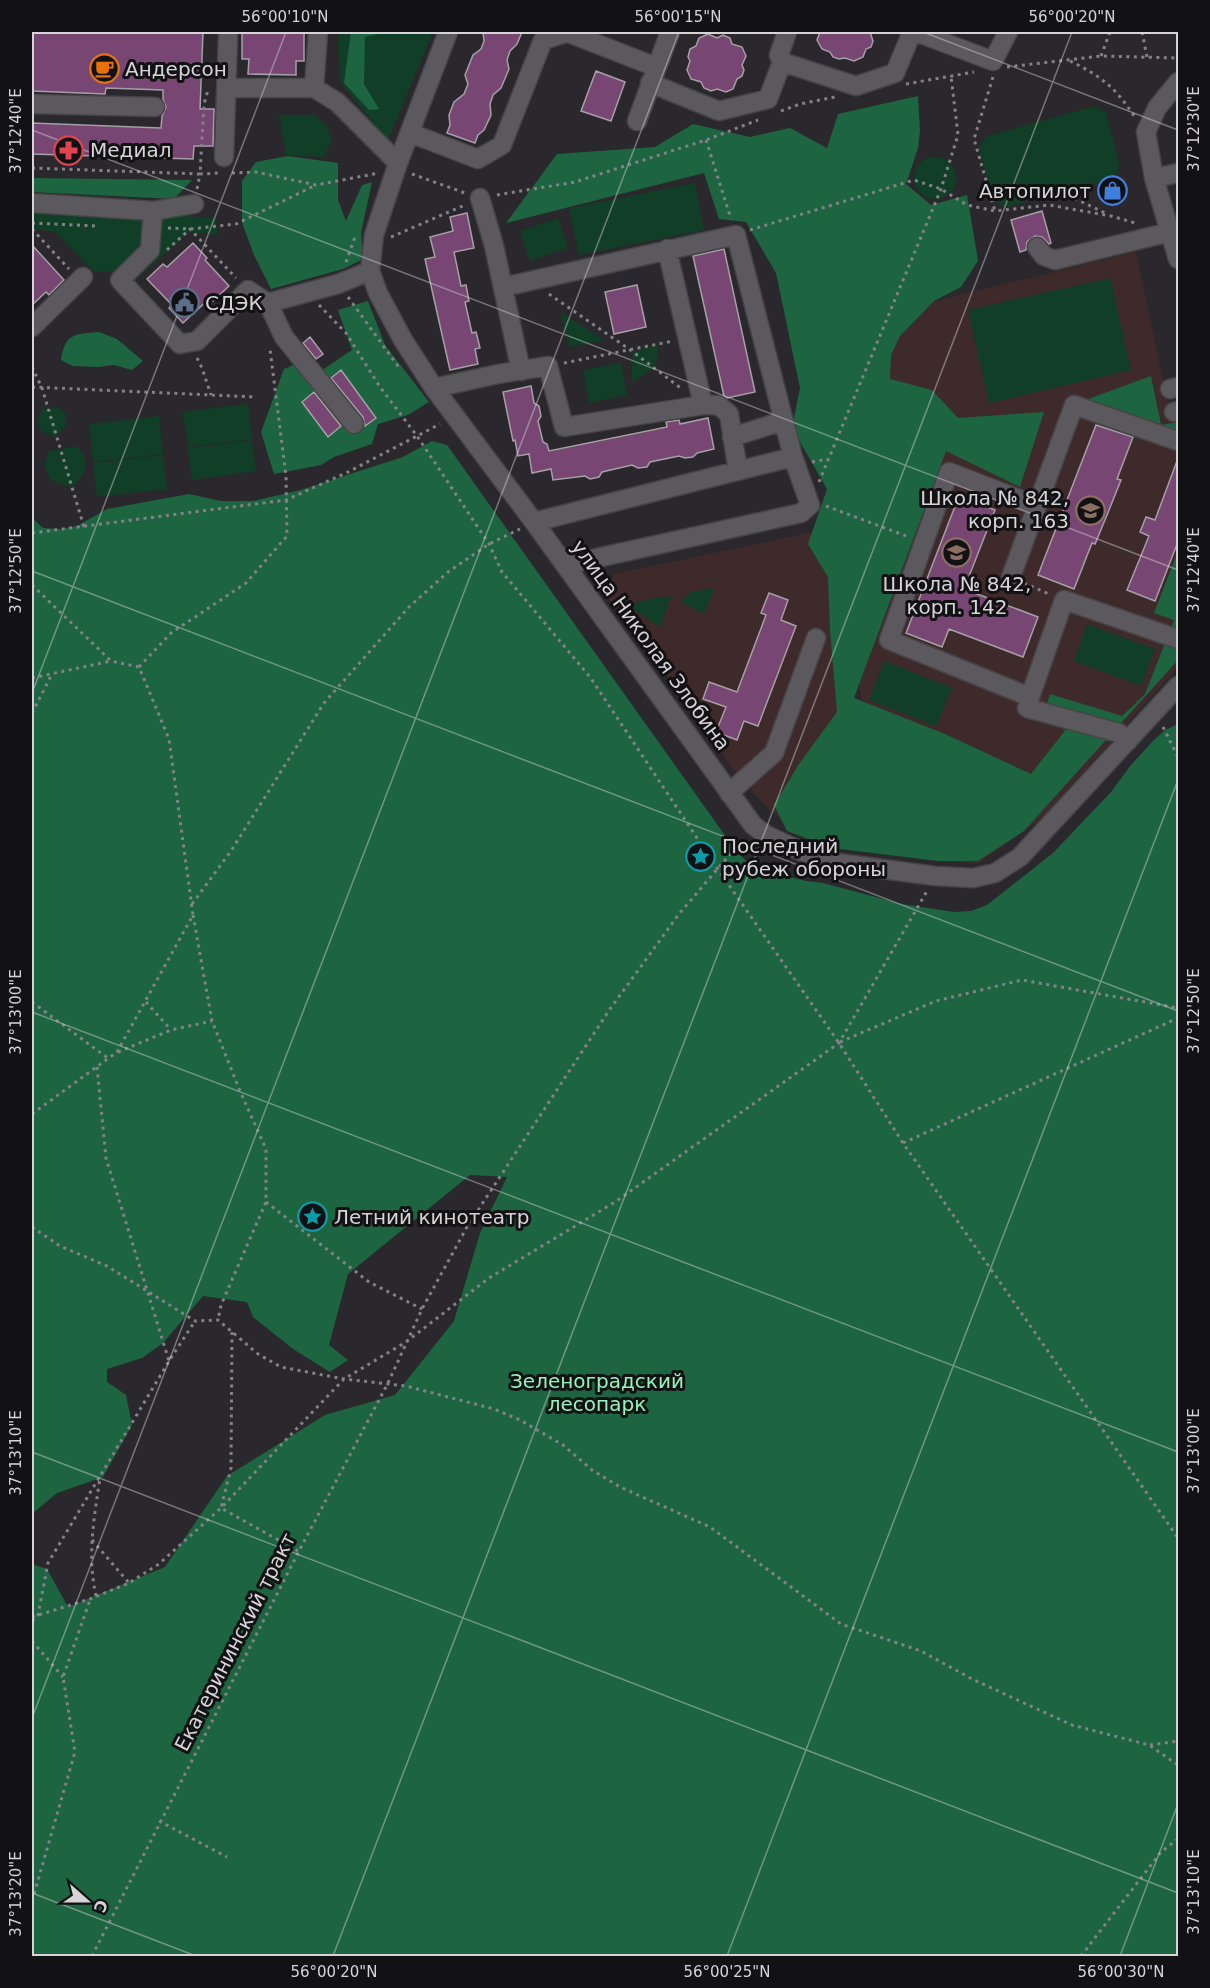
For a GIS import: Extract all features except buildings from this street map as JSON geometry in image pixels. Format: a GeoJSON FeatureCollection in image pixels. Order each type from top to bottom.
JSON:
{"type":"FeatureCollection","features":[{"type":"Feature","properties":{"kind":"street"},"geometry":{"type":"LineString","coordinates":[[314,88],[318,32]]}},
{"type":"Feature","properties":{"kind":"street","name":"улица Николая Злобина"},"geometry":{"type":"LineString","coordinates":[[448,32],[410,133],[391,168],[374,236],[370,271],[378,293],[402,340],[434,388],[566,565],[753,825],[823,861],[935,876],[973,878],[994,873],[1020,857],[1179,686]]}},
{"type":"Feature","properties":{"kind":"street"},"geometry":{"type":"LineString","coordinates":[[410,133],[477,159],[502,145],[543,40],[569,32],[719,111],[768,99],[782,62]]}},
{"type":"Feature","properties":{"kind":"street"},"geometry":{"type":"LineString","coordinates":[[637,121],[670,32]]}},
{"type":"Feature","properties":{"kind":"street"},"geometry":{"type":"LineString","coordinates":[[787,32],[779,56],[782,62],[856,86],[895,73],[912,32]]}},
{"type":"Feature","properties":{"kind":"street"},"geometry":{"type":"LineString","coordinates":[[916,32],[993,61],[1008,32]]}},
{"type":"Feature","properties":{"kind":"street"},"geometry":{"type":"LineString","coordinates":[[224,157],[218,87],[228,36]]}},
{"type":"Feature","properties":{"kind":"street"},"geometry":{"type":"LineString","coordinates":[[1179,82],[1157,108],[1146,132],[1154,178],[1179,259]]}},
{"type":"Feature","properties":{"kind":"street"},"geometry":{"type":"LineString","coordinates":[[218,87],[314,88],[337,102],[391,168]]}},
{"type":"Feature","properties":{"kind":"street"},"geometry":{"type":"LineString","coordinates":[[32,104],[154,107]]}},
{"type":"Feature","properties":{"kind":"street"},"geometry":{"type":"LineString","coordinates":[[1154,178],[1179,173]]}},
{"type":"Feature","properties":{"kind":"street"},"geometry":{"type":"LineString","coordinates":[[480,198],[494,246],[521,371]]}},
{"type":"Feature","properties":{"kind":"street"},"geometry":{"type":"LineString","coordinates":[[32,203],[153,211],[194,204]]}},
{"type":"Feature","properties":{"kind":"street"},"geometry":{"type":"LineString","coordinates":[[153,211],[150,250],[120,280],[180,344],[197,341],[248,290],[268,303],[284,337],[354,424]]}},
{"type":"Feature","properties":{"kind":"street"},"geometry":{"type":"LineString","coordinates":[[1037,247],[1044,256],[1055,260],[1170,232]]}},
{"type":"Feature","properties":{"kind":"street"},"geometry":{"type":"LineString","coordinates":[[503,287],[736,234],[783,421],[810,505],[801,513],[566,565]]}},
{"type":"Feature","properties":{"kind":"street"},"geometry":{"type":"LineString","coordinates":[[667,249],[703,405]]}},
{"type":"Feature","properties":{"kind":"street"},"geometry":{"type":"LineString","coordinates":[[268,303],[338,284],[370,271]]}},
{"type":"Feature","properties":{"kind":"street"},"geometry":{"type":"LineString","coordinates":[[32,327],[83,277]]}},
{"type":"Feature","properties":{"kind":"street"},"geometry":{"type":"LineString","coordinates":[[434,388],[548,366],[564,428],[703,405],[718,405],[729,414],[738,471]]}},
{"type":"Feature","properties":{"kind":"street"},"geometry":{"type":"LineString","coordinates":[[1011,577],[1074,405],[1179,441]]}},
{"type":"Feature","properties":{"kind":"street"},"geometry":{"type":"LineString","coordinates":[[732,437],[783,421]]}},
{"type":"Feature","properties":{"kind":"street"},"geometry":{"type":"LineString","coordinates":[[534,522],[793,457]]}},
{"type":"Feature","properties":{"kind":"street"},"geometry":{"type":"LineString","coordinates":[[1030,697],[889,640],[949,472],[1037,506]]}},
{"type":"Feature","properties":{"kind":"street"},"geometry":{"type":"LineString","coordinates":[[1128,741],[1119,733],[1027,708],[1064,600],[1179,639]]}},
{"type":"Feature","properties":{"kind":"street"},"geometry":{"type":"LineString","coordinates":[[729,793],[774,753],[816,638]]}},
{"type":"Feature","properties":{"kind":"path"},"geometry":{"type":"LineString","coordinates":[[1101,56],[1110,32]]}},
{"type":"Feature","properties":{"kind":"path"},"geometry":{"type":"LineString","coordinates":[[1142,32],[1147,57]]}},
{"type":"Feature","properties":{"kind":"path"},"geometry":{"type":"LineString","coordinates":[[1006,67],[1101,56],[1179,58]]}},
{"type":"Feature","properties":{"kind":"path"},"geometry":{"type":"LineString","coordinates":[[1069,60],[1091,71],[1120,94],[1146,132]]}},
{"type":"Feature","properties":{"kind":"path"},"geometry":{"type":"LineString","coordinates":[[995,69],[974,139],[995,211]]}},
{"type":"Feature","properties":{"kind":"path"},"geometry":{"type":"LineString","coordinates":[[904,85],[984,70]]}},
{"type":"Feature","properties":{"kind":"path"},"geometry":{"type":"LineString","coordinates":[[924,543],[830,506],[810,505],[941,189],[958,135],[951,76]]}},
{"type":"Feature","properties":{"kind":"path"},"geometry":{"type":"LineString","coordinates":[[190,229],[200,174],[204,104],[218,87]]}},
{"type":"Feature","properties":{"kind":"path"},"geometry":{"type":"LineString","coordinates":[[779,112],[800,104],[834,98]]}},
{"type":"Feature","properties":{"kind":"path"},"geometry":{"type":"LineString","coordinates":[[382,241],[480,198],[575,182],[706,140],[758,120]]}},
{"type":"Feature","properties":{"kind":"path"},"geometry":{"type":"LineString","coordinates":[[706,140],[736,234],[914,180],[941,189],[967,205],[995,211],[1049,206],[1111,216],[1140,224]]}},
{"type":"Feature","properties":{"kind":"path"},"geometry":{"type":"LineString","coordinates":[[32,168],[200,174],[256,172],[316,185]]}},
{"type":"Feature","properties":{"kind":"path"},"geometry":{"type":"LineString","coordinates":[[165,251],[190,229],[236,224],[316,185],[391,168],[480,198]]}},
{"type":"Feature","properties":{"kind":"path"},"geometry":{"type":"LineString","coordinates":[[1061,192],[1111,216]]}},
{"type":"Feature","properties":{"kind":"path"},"geometry":{"type":"LineString","coordinates":[[190,229],[248,290]]}},
{"type":"Feature","properties":{"kind":"path"},"geometry":{"type":"LineString","coordinates":[[530,281],[630,349],[703,405]]}},
{"type":"Feature","properties":{"kind":"path"},"geometry":{"type":"LineString","coordinates":[[307,293],[346,333],[380,387],[417,436],[489,544],[502,572],[590,677],[717,868],[839,1043],[903,1143],[1179,1538]]}},
{"type":"Feature","properties":{"kind":"path"},"geometry":{"type":"LineString","coordinates":[[139,667],[171,633],[246,583],[287,536],[285,465],[270,349],[284,337]]}},
{"type":"Feature","properties":{"kind":"path"},"geometry":{"type":"LineString","coordinates":[[548,366],[687,339]]}},
{"type":"Feature","properties":{"kind":"path"},"geometry":{"type":"LineString","coordinates":[[189,343],[202,368],[211,395]]}},
{"type":"Feature","properties":{"kind":"path"},"geometry":{"type":"LineString","coordinates":[[32,367],[42,388],[84,527]]}},
{"type":"Feature","properties":{"kind":"path"},"geometry":{"type":"LineString","coordinates":[[32,387],[256,397]]}},
{"type":"Feature","properties":{"kind":"path"},"geometry":{"type":"LineString","coordinates":[[32,533],[286,500],[348,472],[440,424]]}},
{"type":"Feature","properties":{"kind":"path"},"geometry":{"type":"LineString","coordinates":[[192,904],[231,851],[324,703],[409,607],[448,572],[489,544],[534,522]]}},
{"type":"Feature","properties":{"kind":"path"},"geometry":{"type":"LineString","coordinates":[[1011,577],[1064,600]]}},
{"type":"Feature","properties":{"kind":"path"},"geometry":{"type":"LineString","coordinates":[[32,585],[111,661]]}},
{"type":"Feature","properties":{"kind":"path"},"geometry":{"type":"LineString","coordinates":[[32,678],[111,661],[139,667]]}},
{"type":"Feature","properties":{"kind":"path"},"geometry":{"type":"LineString","coordinates":[[139,667],[169,740],[193,915],[212,1021],[266,1149],[266,1202],[221,1305],[218,1320]]}},
{"type":"Feature","properties":{"kind":"path"},"geometry":{"type":"LineString","coordinates":[[32,713],[52,674]]}},
{"type":"Feature","properties":{"kind":"path"},"geometry":{"type":"LineString","coordinates":[[1155,712],[1179,757]]}},
{"type":"Feature","properties":{"kind":"path","name":"Екатерининский тракт"},"geometry":{"type":"LineString","coordinates":[[92,1956],[159,1821],[467,1227],[610,1009],[680,914],[747,834]]}},
{"type":"Feature","properties":{"kind":"path"},"geometry":{"type":"LineString","coordinates":[[839,1043],[935,876]]}},
{"type":"Feature","properties":{"kind":"path"},"geometry":{"type":"LineString","coordinates":[[117,1052],[193,915]]}},
{"type":"Feature","properties":{"kind":"path"},"geometry":{"type":"LineString","coordinates":[[32,1619],[129,1583],[159,1564],[221,1508],[344,1379],[406,1342],[489,1278],[615,1202],[839,1043],[936,1001],[1022,980],[1179,1008]]}},
{"type":"Feature","properties":{"kind":"path"},"geometry":{"type":"LineString","coordinates":[[32,1002],[109,1059]]}},
{"type":"Feature","properties":{"kind":"path"},"geometry":{"type":"LineString","coordinates":[[145,1002],[171,1030]]}},
{"type":"Feature","properties":{"kind":"path"},"geometry":{"type":"LineString","coordinates":[[903,1143],[1179,1018]]}},
{"type":"Feature","properties":{"kind":"path"},"geometry":{"type":"LineString","coordinates":[[32,1114],[117,1052],[171,1030],[212,1021]]}},
{"type":"Feature","properties":{"kind":"path"},"geometry":{"type":"LineString","coordinates":[[97,1067],[106,1158],[169,1361]]}},
{"type":"Feature","properties":{"kind":"path"},"geometry":{"type":"LineString","coordinates":[[266,1202],[369,1282],[423,1309]]}},
{"type":"Feature","properties":{"kind":"path"},"geometry":{"type":"LineString","coordinates":[[32,1227],[60,1246],[107,1266],[195,1321],[218,1320],[258,1354],[280,1367],[344,1379],[406,1386],[494,1409],[520,1420],[563,1445],[592,1470],[620,1487],[710,1527],[840,1624],[921,1651],[972,1679],[1072,1725],[1149,1745],[1179,1765]]}},
{"type":"Feature","properties":{"kind":"path"},"geometry":{"type":"LineString","coordinates":[[38,1615],[48,1563],[195,1321]]}},
{"type":"Feature","properties":{"kind":"path"},"geometry":{"type":"LineString","coordinates":[[221,1508],[231,1468],[232,1332]]}},
{"type":"Feature","properties":{"kind":"path"},"geometry":{"type":"LineString","coordinates":[[96,1597],[92,1577],[91,1539],[100,1476]]}},
{"type":"Feature","properties":{"kind":"path"},"geometry":{"type":"LineString","coordinates":[[221,1508],[299,1551]]}},
{"type":"Feature","properties":{"kind":"path"},"geometry":{"type":"LineString","coordinates":[[91,1539],[129,1583]]}},
{"type":"Feature","properties":{"kind":"path"},"geometry":{"type":"LineString","coordinates":[[32,1901],[75,1752],[63,1677],[90,1599]]}},
{"type":"Feature","properties":{"kind":"path"},"geometry":{"type":"LineString","coordinates":[[32,1641],[63,1677]]}},
{"type":"Feature","properties":{"kind":"path"},"geometry":{"type":"LineString","coordinates":[[1149,1745],[1179,1741]]}},
{"type":"Feature","properties":{"kind":"path"},"geometry":{"type":"LineString","coordinates":[[159,1821],[226,1857]]}},
{"type":"Feature","properties":{"kind":"path"},"geometry":{"type":"LineString","coordinates":[[1081,1956],[1161,1852],[1179,1839]]}},
{"type":"Feature","properties":{"kind":"shaded area"},"geometry":{"type":"Polygon","coordinates":[[[1136,252],[1171,418],[1178,417],[1178,667],[1043,817],[978,864],[897,856],[823,524],[906,308],[1136,252]]]}},
{"type":"Feature","properties":{"kind":"shaded area"},"geometry":{"type":"Polygon","coordinates":[[[818,531],[890,851],[784,823],[742,781],[606,595],[614,574],[818,531]]]}},
{"type":"Feature","properties":{"kind":"green space"},"geometry":{"type":"Polygon","coordinates":[[[339,32],[433,32],[388,140],[341,83],[339,32]]]}},
{"type":"Feature","properties":{"kind":"green space"},"geometry":{"type":"Polygon","coordinates":[[[351,32],[387,32],[365,37],[364,84],[379,109],[369,110],[344,83],[351,32]]]}},
{"type":"Feature","properties":{"kind":"green space"},"geometry":{"type":"Polygon","coordinates":[[[918,96],[920,131],[918,148],[906,184],[931,205],[967,195],[978,261],[961,287],[934,301],[900,336],[891,355],[890,379],[932,390],[958,418],[1044,412],[1020,487],[946,451],[854,698],[945,734],[1031,774],[1078,714],[1046,707],[1050,694],[1122,716],[1145,694],[1174,620],[1154,613],[1178,551],[1178,660],[1024,831],[978,861],[938,861],[832,848],[787,831],[774,805],[799,764],[837,712],[828,577],[808,544],[827,489],[792,428],[800,388],[776,273],[746,222],[719,219],[704,173],[506,223],[557,154],[655,147],[693,124],[750,137],[790,128],[827,148],[838,114],[918,96]]]}},
{"type":"Feature","properties":{"kind":"green space"},"geometry":{"type":"Polygon","coordinates":[[[1095,106],[1106,113],[1120,166],[1114,178],[1007,207],[994,202],[979,148],[987,136],[1095,106]]]}},
{"type":"Feature","properties":{"kind":"green space"},"geometry":{"type":"Polygon","coordinates":[[[279,115],[315,115],[326,126],[332,139],[324,157],[286,155],[279,115]]]}},
{"type":"Feature","properties":{"kind":"green space"},"geometry":{"type":"Polygon","coordinates":[[[288,156],[338,163],[338,200],[346,221],[362,185],[372,182],[361,233],[363,259],[343,269],[271,289],[254,255],[242,223],[242,181],[256,162],[288,156]]]}},
{"type":"Feature","properties":{"kind":"green space"},"geometry":{"type":"Polygon","coordinates":[[[935,157],[950,163],[956,178],[950,193],[935,199],[920,193],[914,178],[920,163],[935,157]]]}},
{"type":"Feature","properties":{"kind":"green space"},"geometry":{"type":"Polygon","coordinates":[[[32,178],[192,180],[174,199],[32,192],[32,178]]]}},
{"type":"Feature","properties":{"kind":"green space"},"geometry":{"type":"Polygon","coordinates":[[[695,183],[704,230],[579,255],[569,208],[695,183]]]}},
{"type":"Feature","properties":{"kind":"green space"},"geometry":{"type":"Polygon","coordinates":[[[32,206],[216,218],[217,235],[189,232],[143,273],[93,271],[55,232],[32,229],[32,206]]]}},
{"type":"Feature","properties":{"kind":"green space"},"geometry":{"type":"Polygon","coordinates":[[[558,218],[568,248],[530,261],[520,231],[558,218]]]}},
{"type":"Feature","properties":{"kind":"green space"},"geometry":{"type":"Polygon","coordinates":[[[1110,278],[1131,370],[989,403],[968,310],[1110,278]]]}},
{"type":"Feature","properties":{"kind":"green space"},"geometry":{"type":"Polygon","coordinates":[[[368,301],[385,345],[429,402],[408,415],[378,424],[372,444],[334,457],[321,465],[274,474],[261,432],[284,369],[295,364],[306,381],[352,350],[338,310],[368,301]]]}},
{"type":"Feature","properties":{"kind":"green space"},"geometry":{"type":"Polygon","coordinates":[[[560,312],[604,340],[570,347],[560,312]]]}},
{"type":"Feature","properties":{"kind":"green space"},"geometry":{"type":"Polygon","coordinates":[[[99,332],[117,339],[143,361],[132,370],[114,365],[73,366],[61,360],[65,345],[72,337],[99,332]]]}},
{"type":"Feature","properties":{"kind":"green space"},"geometry":{"type":"Polygon","coordinates":[[[659,345],[655,368],[631,382],[633,352],[659,345]]]}},
{"type":"Feature","properties":{"kind":"green space"},"geometry":{"type":"Polygon","coordinates":[[[621,363],[627,395],[589,403],[583,370],[621,363]]]}},
{"type":"Feature","properties":{"kind":"green space"},"geometry":{"type":"Polygon","coordinates":[[[1151,376],[1161,425],[1178,422],[1178,438],[1083,401],[1151,376]]]}},
{"type":"Feature","properties":{"kind":"green space"},"geometry":{"type":"Polygon","coordinates":[[[248,404],[252,439],[188,447],[183,412],[248,404]]]}},
{"type":"Feature","properties":{"kind":"green space"},"geometry":{"type":"Polygon","coordinates":[[[43,407],[49,409],[59,407],[66,414],[66,425],[56,437],[41,431],[37,420],[43,407]]]}},
{"type":"Feature","properties":{"kind":"green space"},"geometry":{"type":"Polygon","coordinates":[[[159,416],[163,454],[93,462],[89,424],[159,416]]]}},
{"type":"Feature","properties":{"kind":"green space"},"geometry":{"type":"Polygon","coordinates":[[[252,440],[256,471],[192,480],[188,448],[252,440]]]}},
{"type":"Feature","properties":{"kind":"green space","name":"Зеленоградский лесопарк"},"geometry":{"type":"Polygon","coordinates":[[[432,441],[447,445],[734,848],[745,860],[759,869],[902,904],[954,912],[971,911],[987,905],[1053,853],[1111,792],[1153,741],[1165,730],[1178,724],[1178,1956],[32,1956],[32,1564],[47,1569],[68,1607],[165,1567],[227,1476],[325,1415],[395,1395],[454,1321],[480,1233],[507,1177],[470,1175],[348,1274],[329,1345],[348,1360],[330,1372],[293,1349],[253,1317],[247,1302],[203,1296],[163,1343],[142,1358],[107,1369],[107,1382],[126,1395],[132,1425],[103,1477],[57,1493],[32,1514],[32,518],[43,528],[60,529],[77,526],[107,509],[189,494],[221,501],[253,501],[301,490],[403,457],[432,441]]]}},
{"type":"Feature","properties":{"kind":"green space"},"geometry":{"type":"Polygon","coordinates":[[[77,446],[86,463],[81,477],[72,487],[52,481],[44,466],[49,451],[77,446]]]}},
{"type":"Feature","properties":{"kind":"green space"},"geometry":{"type":"Polygon","coordinates":[[[163,455],[167,489],[97,497],[93,463],[163,455]]]}},
{"type":"Feature","properties":{"kind":"green space"},"geometry":{"type":"Polygon","coordinates":[[[714,588],[704,614],[681,602],[691,592],[714,588]]]}},
{"type":"Feature","properties":{"kind":"green space"},"geometry":{"type":"Polygon","coordinates":[[[671,596],[660,627],[628,605],[649,599],[671,596]]]}},
{"type":"Feature","properties":{"kind":"green space"},"geometry":{"type":"Polygon","coordinates":[[[1087,624],[1155,649],[1141,686],[1074,661],[1087,624]]]}},
{"type":"Feature","properties":{"kind":"green space"},"geometry":{"type":"Polygon","coordinates":[[[884,661],[952,688],[936,726],[869,700],[884,661]]]}},
{"type":"Feature","properties":{"kind":"place","name":"Андерсон"},"geometry":{"type":"Point","coordinates":[104,69]}},
{"type":"Feature","properties":{"kind":"place","name":"Медиал"},"geometry":{"type":"Point","coordinates":[69,150]}},
{"type":"Feature","properties":{"kind":"place","name":"Автопилот"},"geometry":{"type":"Point","coordinates":[1112,191]}},
{"type":"Feature","properties":{"kind":"place","name":"СДЭК"},"geometry":{"type":"Point","coordinates":[184,303]}},
{"type":"Feature","properties":{"kind":"place","name":"Школа № 842, корп. 163"},"geometry":{"type":"Point","coordinates":[1090,510]}},
{"type":"Feature","properties":{"kind":"place","name":"Школа № 842, корп. 142"},"geometry":{"type":"Point","coordinates":[957,553]}},
{"type":"Feature","properties":{"kind":"place","name":"Последний рубеж обороны"},"geometry":{"type":"Point","coordinates":[701,857]}},
{"type":"Feature","properties":{"kind":"place","name":"Летний кинотеатр"},"geometry":{"type":"Point","coordinates":[313,1217]}}]}
